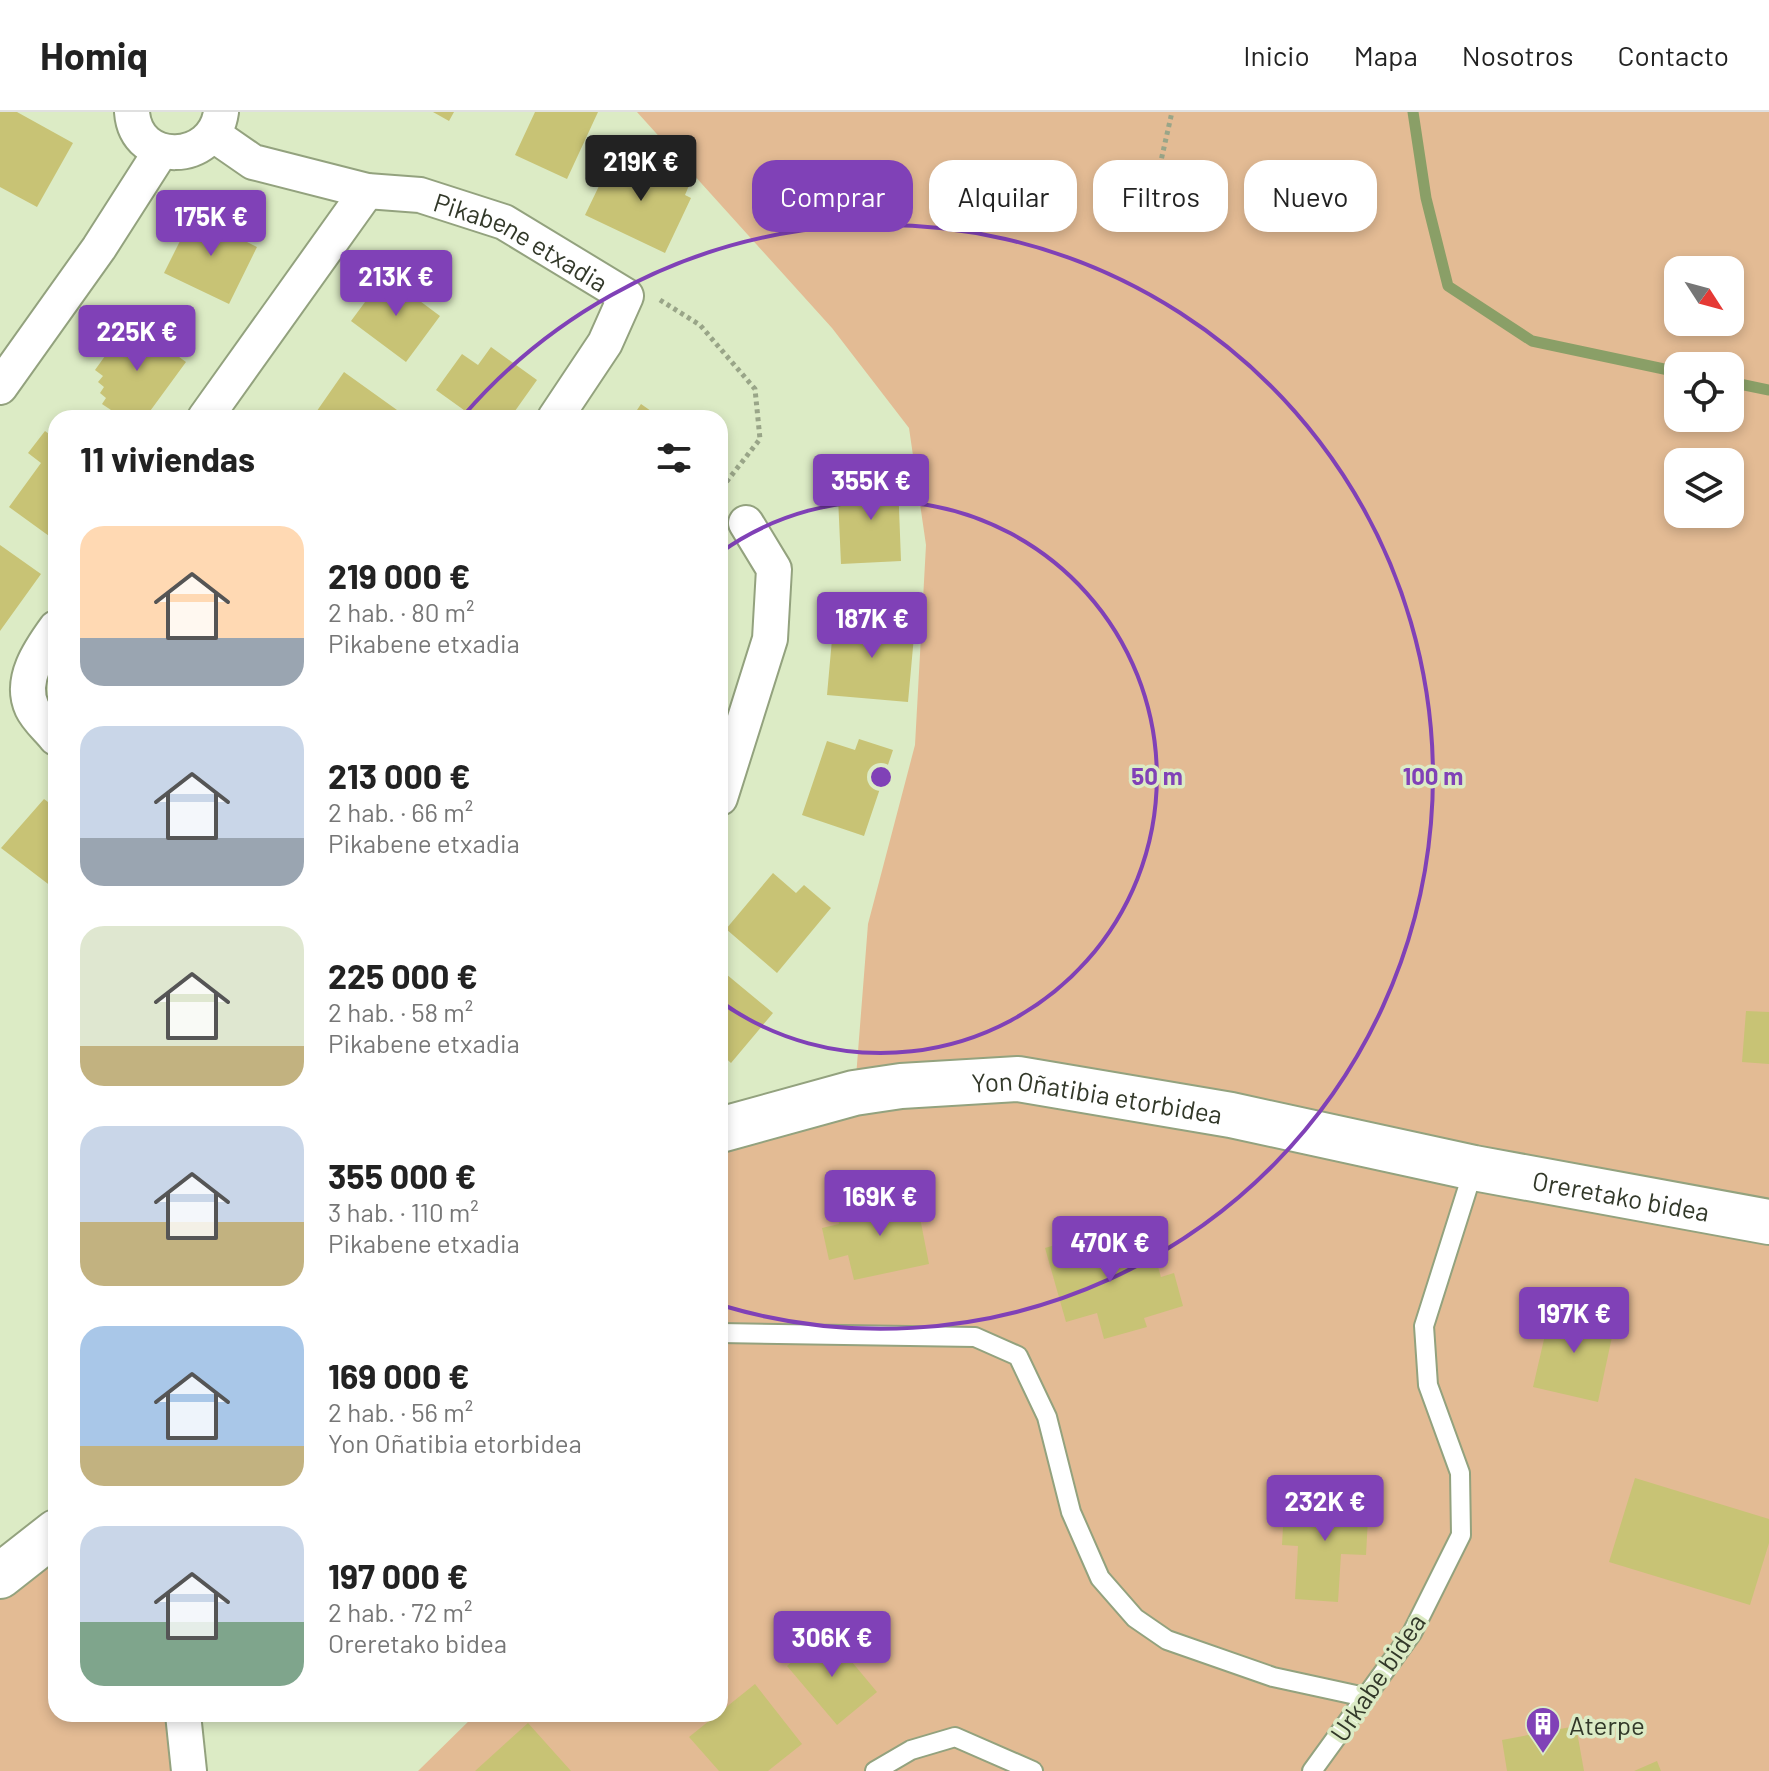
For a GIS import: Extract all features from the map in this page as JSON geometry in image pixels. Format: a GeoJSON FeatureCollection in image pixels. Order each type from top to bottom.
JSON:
{"type":"FeatureCollection","features":[{"type":"Feature","properties":{"kind":"main road","name":"Yon Oñatibia etorbidea"},"geometry":{"type":"LineString","coordinates":[[728,1128],[854,1093],[901,1086],[1018,1079],[1231,1115],[1474,1168]]}},
{"type":"Feature","properties":{"kind":"main road","name":"Oreretako bidea"},"geometry":{"type":"LineString","coordinates":[[1474,1168],[1769,1222]]}},
{"type":"Feature","properties":{"kind":"main road"},"geometry":{"type":"LineString","coordinates":[[0,1576],[48,1538]]}},
{"type":"Feature","properties":{"kind":"street"},"geometry":{"type":"LineString","coordinates":[[132,112],[138,133],[161,151],[190,152],[218,123]]}},
{"type":"Feature","properties":{"kind":"street","name":"Pikabene etxadia"},"geometry":{"type":"LineString","coordinates":[[218,123],[253,162],[367,191],[420,195],[504,222],[626,296],[605,343],[560,410]]}},
{"type":"Feature","properties":{"kind":"street"},"geometry":{"type":"LineString","coordinates":[[0,387],[99,248],[161,151]]}},
{"type":"Feature","properties":{"kind":"street"},"geometry":{"type":"LineString","coordinates":[[211,410],[367,191]]}},
{"type":"Feature","properties":{"kind":"street"},"geometry":{"type":"LineString","coordinates":[[728,773],[770,639],[774,569],[746,523]]}},
{"type":"Feature","properties":{"kind":"street"},"geometry":{"type":"LineString","coordinates":[[48,639],[38,652],[29,676],[31,707],[48,728]]}},
{"type":"Feature","properties":{"kind":"street"},"geometry":{"type":"LineString","coordinates":[[184,1722],[189,1771]]}},
{"type":"Feature","properties":{"kind":"lane","name":"Urkabe bidea"},"geometry":{"type":"LineString","coordinates":[[1312,1771],[1412,1633],[1461,1535],[1460,1473],[1428,1385],[1424,1326],[1474,1168]]}},
{"type":"Feature","properties":{"kind":"lane"},"geometry":{"type":"LineString","coordinates":[[728,1333],[975,1337],[1018,1356],[1047,1417],[1071,1512],[1100,1578],[1135,1618],[1167,1640],[1182,1646],[1273,1677],[1365,1697]]}},
{"type":"Feature","properties":{"kind":"lane"},"geometry":{"type":"LineString","coordinates":[[875,1771],[911,1750],[955,1737],[1033,1771]]}},
{"type":"Feature","properties":{"kind":"path"},"geometry":{"type":"LineString","coordinates":[[1161,160],[1172,112]]}},
{"type":"Feature","properties":{"kind":"path"},"geometry":{"type":"LineString","coordinates":[[626,296],[664,301],[700,325],[755,389],[760,439],[728,480]]}},
{"type":"Feature","properties":{"kind":"shaded area"},"geometry":{"type":"Polygon","coordinates":[[[637,112],[1769,112],[1769,1771],[418,1771],[468,1722],[728,1722],[728,1127],[856,1077],[868,924],[915,745],[926,545],[909,428],[832,328],[637,112]]]}},
{"type":"Feature","properties":{"kind":"shaded area"},"geometry":{"type":"Polygon","coordinates":[[[48,1538],[48,1722],[184,1722],[189,1771],[0,1771],[0,1576],[48,1538]]]}},
{"type":"Feature","properties":{"kind":"building"},"geometry":{"type":"Polygon","coordinates":[[[0,112],[17,112],[73,143],[37,207],[0,187],[0,112]]]}},
{"type":"Feature","properties":{"kind":"building"},"geometry":{"type":"Polygon","coordinates":[[[433,112],[454,112],[449,121],[433,112]]]}},
{"type":"Feature","properties":{"kind":"building"},"geometry":{"type":"Polygon","coordinates":[[[535,112],[598,112],[567,179],[515,155],[535,112]]]}},
{"type":"Feature","properties":{"kind":"building"},"geometry":{"type":"Polygon","coordinates":[[[612,159],[635,170],[640,159],[690,183],[685,195],[691,198],[665,253],[585,215],[612,159]]]}},
{"type":"Feature","properties":{"kind":"building"},"geometry":{"type":"Polygon","coordinates":[[[193,215],[210,223],[212,218],[243,233],[241,239],[257,247],[229,304],[164,273],[193,215]]]}},
{"type":"Feature","properties":{"kind":"building"},"geometry":{"type":"Polygon","coordinates":[[[385,275],[440,316],[406,362],[351,321],[385,275]]]}},
{"type":"Feature","properties":{"kind":"building"},"geometry":{"type":"Polygon","coordinates":[[[130,321],[186,362],[151,410],[111,410],[102,404],[106,398],[100,393],[104,387],[98,382],[103,376],[95,370],[130,321]]]}},
{"type":"Feature","properties":{"kind":"building"},"geometry":{"type":"Polygon","coordinates":[[[491,347],[537,380],[516,410],[464,410],[436,390],[462,354],[478,365],[491,347]]]}},
{"type":"Feature","properties":{"kind":"building"},"geometry":{"type":"Polygon","coordinates":[[[344,372],[397,410],[318,410],[344,372]]]}},
{"type":"Feature","properties":{"kind":"building"},"geometry":{"type":"Polygon","coordinates":[[[45,431],[48,433],[48,535],[9,507],[41,463],[28,453],[45,431]]]}},
{"type":"Feature","properties":{"kind":"building"},"geometry":{"type":"Polygon","coordinates":[[[894,469],[895,482],[898,482],[901,561],[841,564],[838,497],[862,497],[861,484],[869,483],[869,470],[894,469]]]}},
{"type":"Feature","properties":{"kind":"building"},"geometry":{"type":"Polygon","coordinates":[[[0,545],[41,574],[0,631],[0,545]]]}},
{"type":"Feature","properties":{"kind":"building"},"geometry":{"type":"Polygon","coordinates":[[[852,615],[907,620],[906,635],[914,636],[908,702],[827,695],[833,628],[851,630],[852,615]]]}},
{"type":"Feature","properties":{"kind":"building"},"geometry":{"type":"Polygon","coordinates":[[[859,739],[893,750],[864,836],[802,815],[827,741],[855,750],[859,739]]]}},
{"type":"Feature","properties":{"kind":"building"},"geometry":{"type":"Polygon","coordinates":[[[44,799],[48,802],[48,884],[1,848],[44,799]]]}},
{"type":"Feature","properties":{"kind":"building"},"geometry":{"type":"Polygon","coordinates":[[[773,873],[796,893],[804,885],[831,908],[777,973],[728,931],[728,927],[773,873]]]}},
{"type":"Feature","properties":{"kind":"building"},"geometry":{"type":"Polygon","coordinates":[[[728,976],[773,1013],[731,1063],[728,1060],[728,976]]]}},
{"type":"Feature","properties":{"kind":"building"},"geometry":{"type":"Polygon","coordinates":[[[1746,1011],[1769,1012],[1769,1064],[1742,1062],[1746,1011]]]}},
{"type":"Feature","properties":{"kind":"building"},"geometry":{"type":"Polygon","coordinates":[[[915,1192],[929,1264],[854,1280],[848,1255],[829,1260],[822,1228],[839,1224],[838,1218],[874,1210],[872,1201],[915,1192]]]}},
{"type":"Feature","properties":{"kind":"building"},"geometry":{"type":"Polygon","coordinates":[[[1105,1230],[1112,1254],[1134,1248],[1137,1258],[1154,1253],[1161,1277],[1174,1273],[1183,1306],[1144,1318],[1147,1327],[1104,1339],[1097,1313],[1066,1322],[1045,1248],[1105,1230]]]}},
{"type":"Feature","properties":{"kind":"building"},"geometry":{"type":"Polygon","coordinates":[[[1551,1309],[1615,1323],[1598,1402],[1533,1387],[1551,1309]]]}},
{"type":"Feature","properties":{"kind":"building"},"geometry":{"type":"Polygon","coordinates":[[[1635,1478],[1769,1519],[1769,1543],[1750,1605],[1609,1562],[1635,1478]]]}},
{"type":"Feature","properties":{"kind":"building"},"geometry":{"type":"Polygon","coordinates":[[[1312,1497],[1369,1500],[1366,1555],[1341,1554],[1338,1602],[1295,1599],[1298,1546],[1282,1545],[1284,1508],[1311,1510],[1312,1497]]]}},
{"type":"Feature","properties":{"kind":"building"},"geometry":{"type":"Polygon","coordinates":[[[827,1632],[877,1692],[837,1725],[787,1666],[827,1632]]]}},
{"type":"Feature","properties":{"kind":"building"},"geometry":{"type":"Polygon","coordinates":[[[755,1684],[802,1744],[768,1771],[719,1771],[689,1737],[708,1722],[728,1722],[728,1706],[755,1684]]]}},
{"type":"Feature","properties":{"kind":"building"},"geometry":{"type":"Polygon","coordinates":[[[528,1723],[571,1771],[475,1771],[528,1723]]]}},
{"type":"Feature","properties":{"kind":"building","name":"Aterpe"},"geometry":{"type":"Polygon","coordinates":[[[1576,1726],[1584,1771],[1507,1771],[1502,1740],[1576,1726]]]}},
{"type":"Feature","properties":{"kind":"building"},"geometry":{"type":"Polygon","coordinates":[[[1657,1761],[1661,1771],[1634,1771],[1657,1761]]]}},
{"type":"Feature","properties":{"kind":"waterway"},"geometry":{"type":"LineString","coordinates":[[1413,112],[1426,198],[1448,286],[1532,341],[1664,369]]}},
{"type":"Feature","properties":{"kind":"waterway"},"geometry":{"type":"LineString","coordinates":[[1744,385],[1769,390]]}},
{"type":"Feature","properties":{"kind":"place","name":"Aterpe"},"geometry":{"type":"Point","coordinates":[1543,1755]}}]}
